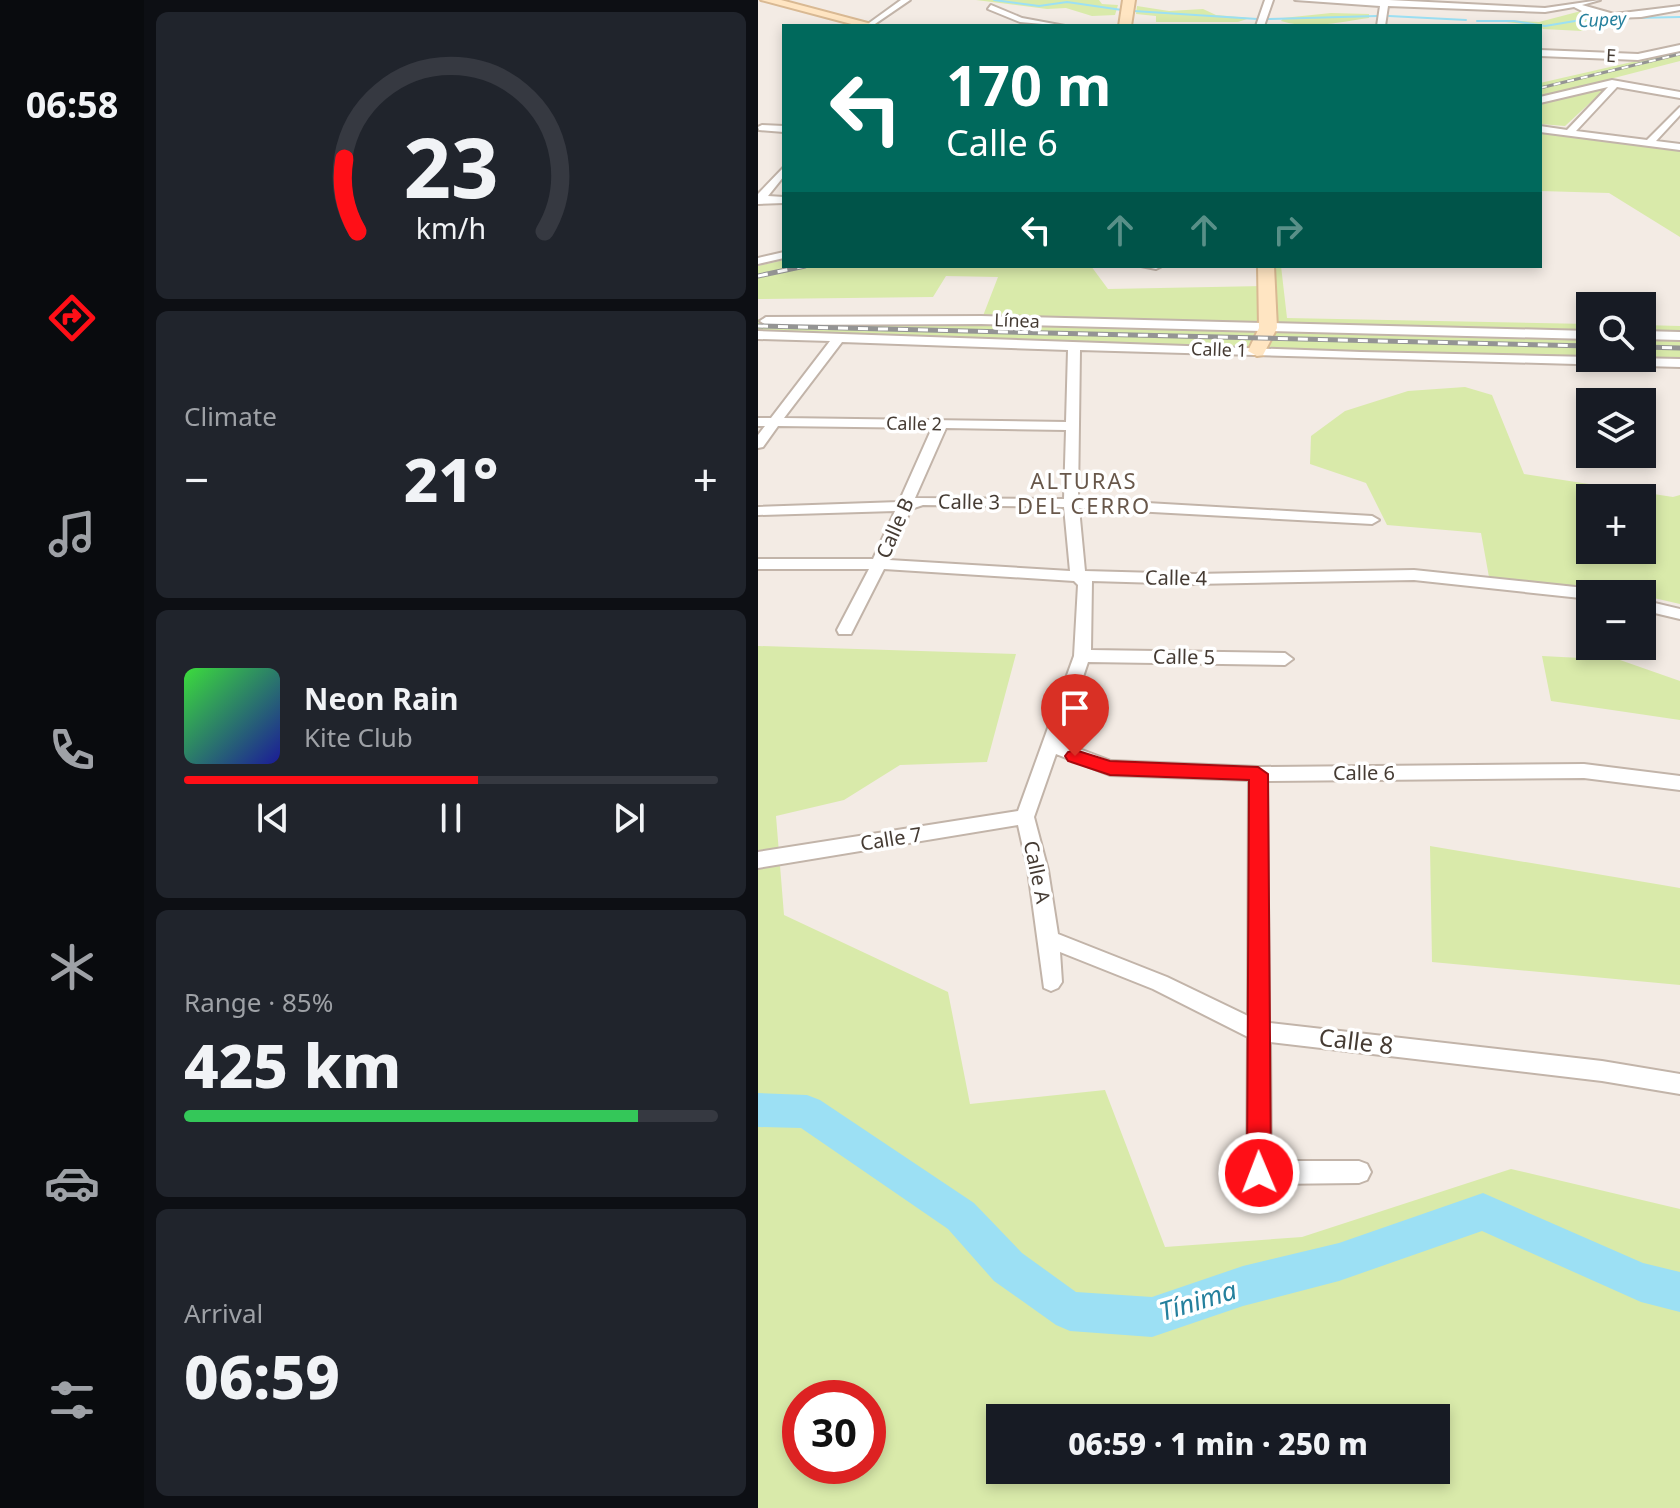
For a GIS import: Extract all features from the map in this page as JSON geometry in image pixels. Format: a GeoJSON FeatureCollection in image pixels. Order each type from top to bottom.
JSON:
{"type":"FeatureCollection","features":[{"type":"Feature","properties":{"kind":"street"},"geometry":{"type":"LineString","coordinates":[[873,24],[906,0]]}},
{"type":"Feature","properties":{"kind":"street"},"geometry":{"type":"LineString","coordinates":[[1125,24],[1129,0]]}},
{"type":"Feature","properties":{"kind":"street"},"geometry":{"type":"LineString","coordinates":[[1261,24],[1269,0]]}},
{"type":"Feature","properties":{"kind":"street"},"geometry":{"type":"LineString","coordinates":[[1299,0],[1545,10],[1596,0]]}},
{"type":"Feature","properties":{"kind":"street"},"geometry":{"type":"LineString","coordinates":[[776,1],[862,24]]}},
{"type":"Feature","properties":{"kind":"street"},"geometry":{"type":"LineString","coordinates":[[1381,24],[1385,2]]}},
{"type":"Feature","properties":{"kind":"street"},"geometry":{"type":"LineString","coordinates":[[1574,2],[1593,12],[1640,16],[1680,8]]}},
{"type":"Feature","properties":{"kind":"street"},"geometry":{"type":"LineString","coordinates":[[991,7],[1020,20],[1047,24]]}},
{"type":"Feature","properties":{"kind":"street","name":"E"},"geometry":{"type":"LineString","coordinates":[[1542,53],[1638,57],[1680,48]]}},
{"type":"Feature","properties":{"kind":"street"},"geometry":{"type":"LineString","coordinates":[[1569,133],[1616,83]]}},
{"type":"Feature","properties":{"kind":"street"},"geometry":{"type":"LineString","coordinates":[[1542,100],[1616,83],[1680,95]]}},
{"type":"Feature","properties":{"kind":"street"},"geometry":{"type":"LineString","coordinates":[[1649,143],[1680,110]]}},
{"type":"Feature","properties":{"kind":"street"},"geometry":{"type":"LineString","coordinates":[[762,128],[782,129]]}},
{"type":"Feature","properties":{"kind":"street"},"geometry":{"type":"LineString","coordinates":[[1542,129],[1680,147]]}},
{"type":"Feature","properties":{"kind":"street"},"geometry":{"type":"LineString","coordinates":[[759,199],[782,172]]}},
{"type":"Feature","properties":{"kind":"street"},"geometry":{"type":"LineString","coordinates":[[759,199],[782,200]]}},
{"type":"Feature","properties":{"kind":"street"},"geometry":{"type":"LineString","coordinates":[[758,261],[782,255]]}},
{"type":"Feature","properties":{"kind":"street"},"geometry":{"type":"LineString","coordinates":[[1257,351],[1268,326],[1266,268]]}},
{"type":"Feature","properties":{"kind":"street","name":"Línea"},"geometry":{"type":"LineString","coordinates":[[766,321],[981,320],[1576,335]]}},
{"type":"Feature","properties":{"kind":"street","name":"Calle 1"},"geometry":{"type":"LineString","coordinates":[[758,335],[1361,356],[1680,363]]}},
{"type":"Feature","properties":{"kind":"street"},"geometry":{"type":"LineString","coordinates":[[1656,335],[1680,336]]}},
{"type":"Feature","properties":{"kind":"street"},"geometry":{"type":"LineString","coordinates":[[758,444],[840,336]]}},
{"type":"Feature","properties":{"kind":"street","name":"Calle A"},"geometry":{"type":"LineString","coordinates":[[1051,982],[1049,939],[1038,870],[1025,817],[1082,656],[1086,584],[1078,576],[1071,503],[1074,345]]}},
{"type":"Feature","properties":{"kind":"street","name":"Calle 2"},"geometry":{"type":"LineString","coordinates":[[758,422],[1071,426]]}},
{"type":"Feature","properties":{"kind":"street","name":"Calle B"},"geometry":{"type":"LineString","coordinates":[[845,630],[879,564],[941,424]]}},
{"type":"Feature","properties":{"kind":"street","name":"Calle 3"},"geometry":{"type":"LineString","coordinates":[[758,511],[904,506],[922,501],[1071,503],[1372,520]]}},
{"type":"Feature","properties":{"kind":"street","name":"Calle 4"},"geometry":{"type":"LineString","coordinates":[[758,564],[879,564],[1078,576],[1194,579],[1414,575],[1576,592]]}},
{"type":"Feature","properties":{"kind":"street"},"geometry":{"type":"LineString","coordinates":[[1656,608],[1680,614]]}},
{"type":"Feature","properties":{"kind":"street","name":"Calle 5"},"geometry":{"type":"LineString","coordinates":[[1082,656],[1285,659]]}},
{"type":"Feature","properties":{"kind":"street","name":"Calle 6"},"geometry":{"type":"LineString","coordinates":[[1051,745],[1110,768],[1258,774],[1584,771],[1680,783]]}},
{"type":"Feature","properties":{"kind":"street"},"geometry":{"type":"LineString","coordinates":[[1258,774],[1259,1173],[1359,1172]]}},
{"type":"Feature","properties":{"kind":"street","name":"Calle 7"},"geometry":{"type":"LineString","coordinates":[[758,860],[1025,817]]}},
{"type":"Feature","properties":{"kind":"street","name":"Calle 8"},"geometry":{"type":"LineString","coordinates":[[1049,939],[1160,983],[1257,1031],[1602,1071],[1680,1084]]}},
{"type":"Feature","properties":{"kind":"green space"},"geometry":{"type":"Polygon","coordinates":[[[976,0],[1099,0],[1102,4],[1118,5],[1115,15],[1092,16],[1066,8],[1047,9],[976,0]]]}},
{"type":"Feature","properties":{"kind":"green space"},"geometry":{"type":"Polygon","coordinates":[[[1137,6],[1169,11],[1203,9],[1216,15],[1250,18],[1238,22],[1156,22],[1156,16],[1136,14],[1137,6]]]}},
{"type":"Feature","properties":{"kind":"green space"},"geometry":{"type":"Polygon","coordinates":[[[1581,11],[1609,18],[1582,31],[1543,29],[1542,24],[1504,20],[1539,22],[1581,11]]]}},
{"type":"Feature","properties":{"kind":"green space"},"geometry":{"type":"Polygon","coordinates":[[[1331,13],[1369,14],[1369,18],[1325,24],[1292,24],[1281,21],[1283,18],[1331,13]]]}},
{"type":"Feature","properties":{"kind":"green space"},"geometry":{"type":"Polygon","coordinates":[[[1680,51],[1680,61],[1542,96],[1542,83],[1680,51]]]}},
{"type":"Feature","properties":{"kind":"green space"},"geometry":{"type":"Polygon","coordinates":[[[1606,88],[1565,126],[1542,124],[1542,104],[1606,88]]]}},
{"type":"Feature","properties":{"kind":"green space"},"geometry":{"type":"Polygon","coordinates":[[[1542,130],[1680,148],[1680,237],[1609,193],[1542,191],[1542,130]]]}},
{"type":"Feature","properties":{"kind":"green space"},"geometry":{"type":"Polygon","coordinates":[[[782,260],[782,268],[1092,268],[1108,289],[1264,286],[1264,268],[1281,268],[1287,318],[1576,324],[1576,361],[758,336],[758,319],[981,321],[998,277],[946,276],[933,297],[758,299],[758,266],[782,260]]]}},
{"type":"Feature","properties":{"kind":"green space"},"geometry":{"type":"Polygon","coordinates":[[[1656,325],[1680,326],[1680,364],[1656,363],[1656,325]]]}},
{"type":"Feature","properties":{"kind":"green space"},"geometry":{"type":"Polygon","coordinates":[[[1465,387],[1492,395],[1524,474],[1589,484],[1576,484],[1576,564],[1656,564],[1656,494],[1680,495],[1680,604],[1656,599],[1656,580],[1576,580],[1576,592],[1489,577],[1481,533],[1387,525],[1366,483],[1310,464],[1311,436],[1345,411],[1408,391],[1465,387]]]}},
{"type":"Feature","properties":{"kind":"green space"},"geometry":{"type":"Polygon","coordinates":[[[758,646],[1016,654],[987,762],[900,765],[844,800],[776,816],[784,915],[948,992],[970,1104],[1105,1090],[1165,1247],[1302,1237],[1511,1169],[1680,1209],[1680,1508],[758,1508],[758,646]]]}},
{"type":"Feature","properties":{"kind":"green space"},"geometry":{"type":"Polygon","coordinates":[[[1542,656],[1620,660],[1680,681],[1680,720],[1551,701],[1542,656]]]}},
{"type":"Feature","properties":{"kind":"green space"},"geometry":{"type":"Polygon","coordinates":[[[1430,846],[1680,888],[1680,985],[1432,962],[1430,846]]]}},
{"type":"Feature","properties":{"kind":"waterway","name":"Cupey"},"geometry":{"type":"LineString","coordinates":[[994,0],[1039,6],[1067,2],[1122,10]]}},
{"type":"Feature","properties":{"kind":"waterway","name":"Cupey"},"geometry":{"type":"LineString","coordinates":[[1134,11],[1257,19]]}},
{"type":"Feature","properties":{"kind":"waterway","name":"Cupey"},"geometry":{"type":"LineString","coordinates":[[1268,19],[1377,16]]}},
{"type":"Feature","properties":{"kind":"waterway","name":"Cupey"},"geometry":{"type":"LineString","coordinates":[[1389,16],[1466,20]]}},
{"type":"Feature","properties":{"kind":"waterway","name":"Cupey"},"geometry":{"type":"LineString","coordinates":[[1542,26],[1587,19],[1680,17]]}},
{"type":"Feature","properties":{"kind":"waterway","name":"Cupey"},"geometry":{"type":"LineString","coordinates":[[1477,21],[1533,24]]}},
{"type":"Feature","properties":{"kind":"waterway","name":"Tínima"},"geometry":{"type":"LineString","coordinates":[[758,1110],[807,1112],[961,1216],[1008,1267],[1070,1311],[1152,1317],[1243,1286],[1339,1262],[1483,1212],[1641,1282],[1680,1292]]}},
{"type":"Feature","properties":{"kind":"railway"},"geometry":{"type":"LineString","coordinates":[[1542,88],[1680,54]]}},
{"type":"Feature","properties":{"kind":"railway"},"geometry":{"type":"LineString","coordinates":[[758,276],[796,268]]}},
{"type":"Feature","properties":{"kind":"railway"},"geometry":{"type":"LineString","coordinates":[[758,326],[1576,346]]}},
{"type":"Feature","properties":{"kind":"railway"},"geometry":{"type":"LineString","coordinates":[[1656,347],[1680,348]]}},
{"type":"Feature","properties":{"kind":"district","name":"ALTURAS DEL CERRO"},"geometry":{"type":"Point","coordinates":[1084,494]}},
{"type":"Feature","properties":{"kind":"route"},"geometry":{"type":"LineString","coordinates":[[1075,756],[1110,768],[1258,774],[1259,1173]]}}]}
